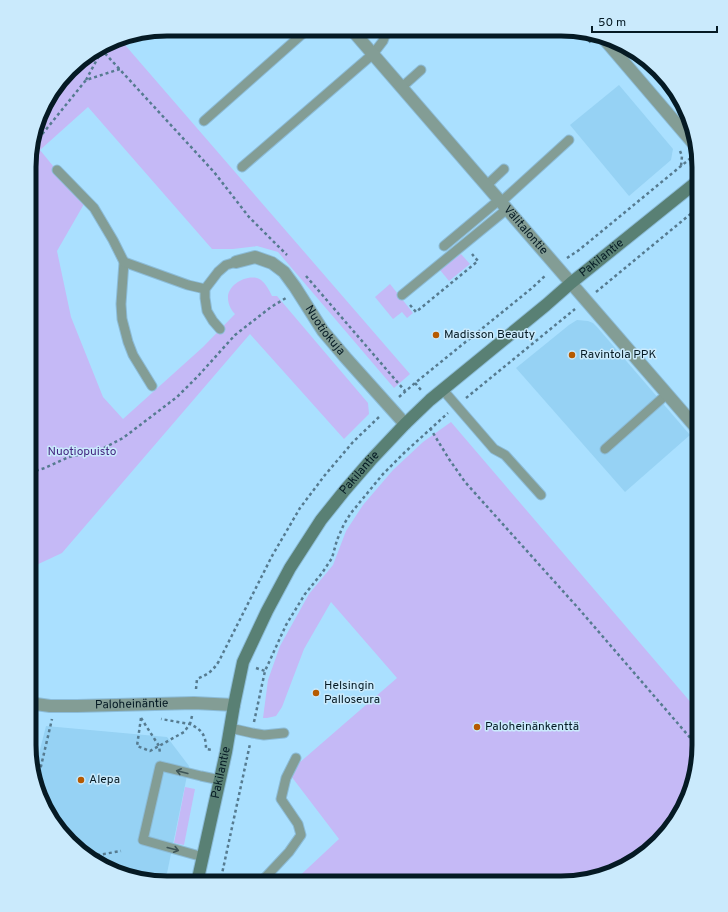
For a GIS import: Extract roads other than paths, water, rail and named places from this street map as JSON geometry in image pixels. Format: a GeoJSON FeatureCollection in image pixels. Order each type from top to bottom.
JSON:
{"type":"FeatureCollection","features":[{"type":"Feature","properties":{"kind":"main road","name":"Pakilantie"},"geometry":{"type":"LineString","coordinates":[[199,876],[226,752],[243,662],[267,611],[290,568],[321,520],[366,466],[405,424],[430,400],[692,186]]}},
{"type":"Feature","properties":{"kind":"street","name":"Välitalontie"},"geometry":{"type":"LineString","coordinates":[[357,36],[692,423]]}},
{"type":"Feature","properties":{"kind":"street"},"geometry":{"type":"LineString","coordinates":[[610,46],[689,138]]}},
{"type":"Feature","properties":{"kind":"street","name":"Nuotiokuja"},"geometry":{"type":"LineString","coordinates":[[236,262],[255,257],[272,263],[284,272],[323,331],[405,424]]}},
{"type":"Feature","properties":{"kind":"street","name":"Paloheinäntie"},"geometry":{"type":"LineString","coordinates":[[36,704],[50,706],[77,706],[194,703],[234,706]]}},
{"type":"Feature","properties":{"kind":"lane"},"geometry":{"type":"LineString","coordinates":[[204,121],[300,36]]}},
{"type":"Feature","properties":{"kind":"lane"},"geometry":{"type":"LineString","coordinates":[[242,167],[373,54],[383,41],[385,36]]}},
{"type":"Feature","properties":{"kind":"lane"},"geometry":{"type":"LineString","coordinates":[[402,87],[421,70]]}},
{"type":"Feature","properties":{"kind":"lane"},"geometry":{"type":"LineString","coordinates":[[402,295],[464,244],[502,204],[569,140]]}},
{"type":"Feature","properties":{"kind":"lane"},"geometry":{"type":"LineString","coordinates":[[486,185],[504,169]]}},
{"type":"Feature","properties":{"kind":"lane"},"geometry":{"type":"LineString","coordinates":[[57,170],[94,208],[124,262],[121,304],[122,318],[133,355],[152,386]]}},
{"type":"Feature","properties":{"kind":"lane"},"geometry":{"type":"LineString","coordinates":[[444,246],[502,204]]}},
{"type":"Feature","properties":{"kind":"lane"},"geometry":{"type":"LineString","coordinates":[[124,262],[188,285],[205,289]]}},
{"type":"Feature","properties":{"kind":"lane"},"geometry":{"type":"LineString","coordinates":[[220,329],[207,311],[205,289],[218,272],[226,265],[236,262]]}},
{"type":"Feature","properties":{"kind":"lane"},"geometry":{"type":"LineString","coordinates":[[443,390],[494,449],[505,455],[541,495]]}},
{"type":"Feature","properties":{"kind":"lane"},"geometry":{"type":"LineString","coordinates":[[605,449],[667,394]]}},
{"type":"Feature","properties":{"kind":"lane"},"geometry":{"type":"LineString","coordinates":[[230,728],[264,735],[284,733]]}},
{"type":"Feature","properties":{"kind":"lane"},"geometry":{"type":"LineString","coordinates":[[267,876],[289,852],[301,835],[298,824],[281,799],[286,778],[296,758]]}},
{"type":"Feature","properties":{"kind":"lane"},"geometry":{"type":"LineString","coordinates":[[203,856],[143,840],[160,766],[220,780]]}},
{"type":"Feature","properties":{"kind":"place","name":"Madisson Beauty"},"geometry":{"type":"Point","coordinates":[436,335]}},
{"type":"Feature","properties":{"kind":"place","name":"Ravintola PPK"},"geometry":{"type":"Point","coordinates":[572,355]}},
{"type":"Feature","properties":{"kind":"place","name":"Helsingin Palloseura"},"geometry":{"type":"Point","coordinates":[316,693]}},
{"type":"Feature","properties":{"kind":"place","name":"Paloheinänkenttä"},"geometry":{"type":"Point","coordinates":[477,727]}},
{"type":"Feature","properties":{"kind":"place","name":"Alepa"},"geometry":{"type":"Point","coordinates":[81,780]}},
{"type":"Feature","properties":{"kind":"park label","name":"Nuotiopuisto"},"geometry":{"type":"Point","coordinates":[82,452]}}]}
